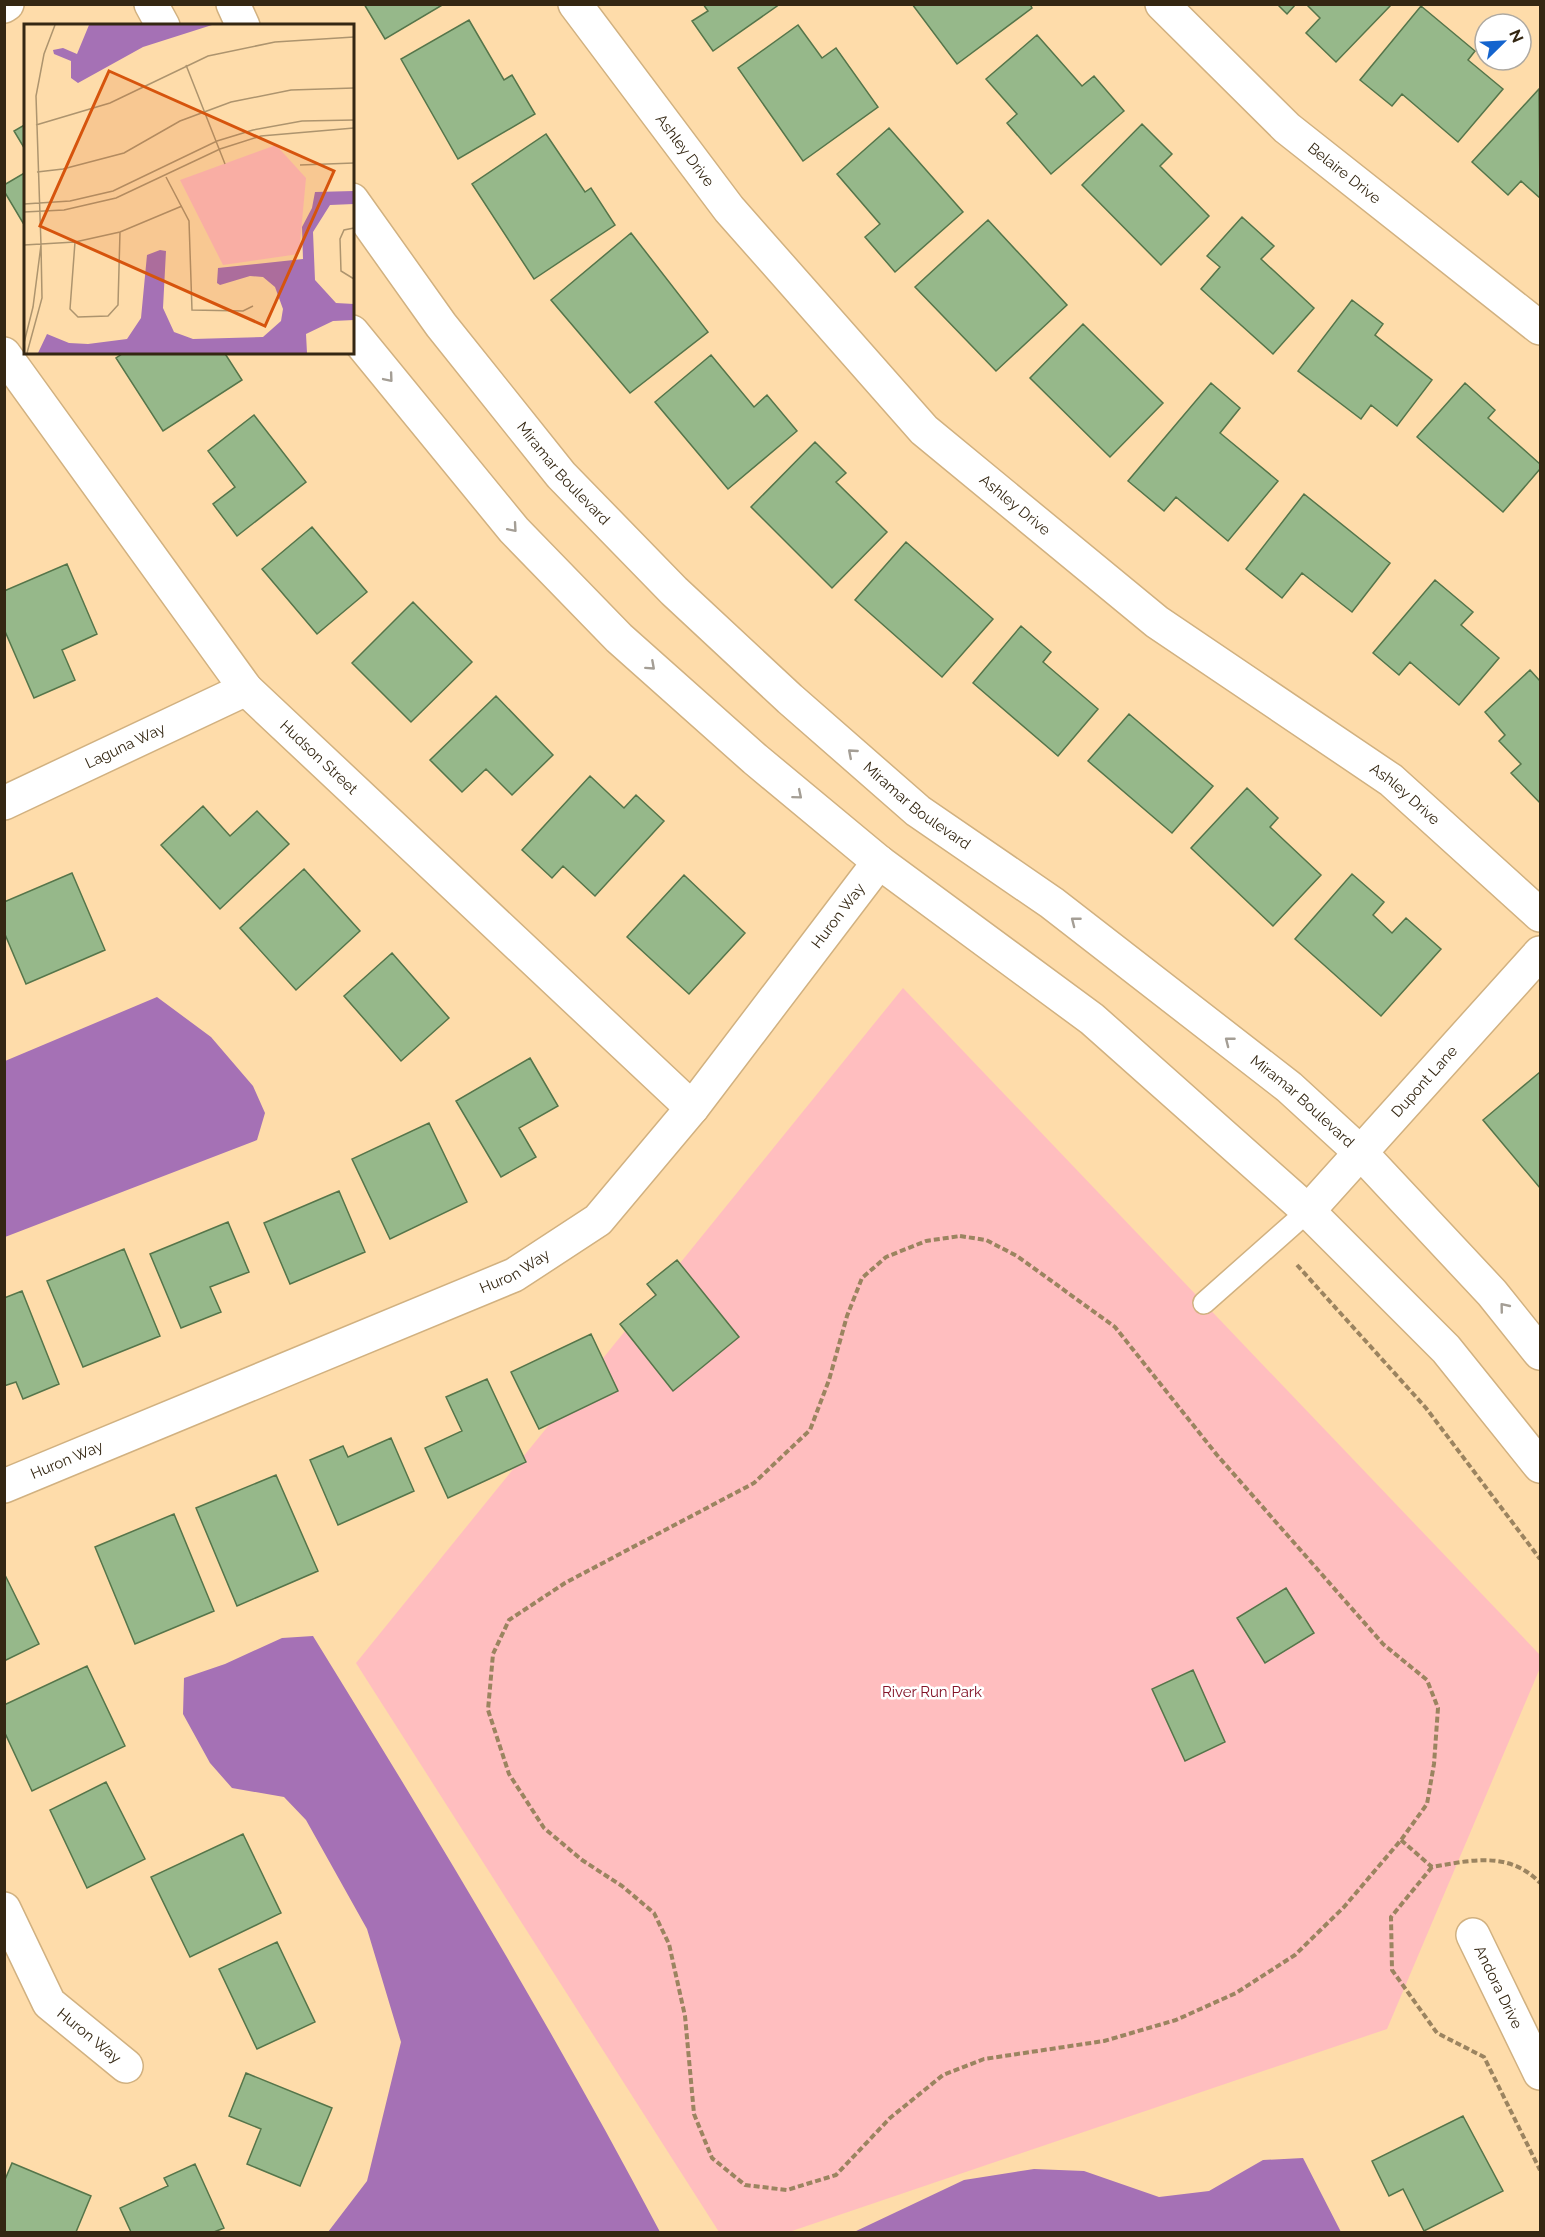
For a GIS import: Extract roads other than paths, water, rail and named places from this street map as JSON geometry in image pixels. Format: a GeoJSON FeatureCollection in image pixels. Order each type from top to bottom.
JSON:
{"type":"FeatureCollection","features":[{"type":"Feature","properties":{"kind":"street"},"geometry":{"type":"LineString","coordinates":[[151,4],[162,24]]}},
{"type":"Feature","properties":{"kind":"street"},"geometry":{"type":"LineString","coordinates":[[233,4],[242,24]]}},
{"type":"Feature","properties":{"kind":"street","name":"Ashley Drive"},"geometry":{"type":"LineString","coordinates":[[574,4],[729,209],[924,430],[1157,622],[1391,780],[1540,915]]}},
{"type":"Feature","properties":{"kind":"street","name":"Belaire Drive"},"geometry":{"type":"LineString","coordinates":[[1162,4],[1287,128],[1540,328]]}},
{"type":"Feature","properties":{"kind":"street","name":"Miramar Boulevard"},"geometry":{"type":"LineString","coordinates":[[354,203],[441,325],[561,475],[674,591],[790,699],[918,811],[1052,903],[1289,1088],[1361,1153],[1492,1293],[1540,1353]]}},
{"type":"Feature","properties":{"kind":"street"},"geometry":{"type":"LineString","coordinates":[[354,334],[514,530],[620,638],[755,759],[879,862],[1092,1019],[1308,1211],[1446,1349],[1540,1466]]}},
{"type":"Feature","properties":{"kind":"street","name":"Hudson Street"},"geometry":{"type":"LineString","coordinates":[[4,354],[246,689],[692,1108]]}},
{"type":"Feature","properties":{"kind":"street","name":"Laguna Way"},"geometry":{"type":"LineString","coordinates":[[4,802],[246,689]]}},
{"type":"Feature","properties":{"kind":"street","name":"Huron Way"},"geometry":{"type":"LineString","coordinates":[[4,1486],[514,1275],[598,1220],[692,1108],[879,862]]}},
{"type":"Feature","properties":{"kind":"street","name":"Dupont Lane"},"geometry":{"type":"LineString","coordinates":[[1308,1211],[1540,953]]}},
{"type":"Feature","properties":{"kind":"street","name":"Huron Way"},"geometry":{"type":"LineString","coordinates":[[4,1909],[49,2003],[126,2066]]}},
{"type":"Feature","properties":{"kind":"street","name":"Andora Drive"},"geometry":{"type":"LineString","coordinates":[[1473,1935],[1540,2073]]}},
{"type":"Feature","properties":{"kind":"lane"},"geometry":{"type":"LineString","coordinates":[[1204,1303],[1308,1211]]}},
{"type":"Feature","properties":{"kind":"park label","name":"River Run Park"},"geometry":{"type":"Point","coordinates":[932,1692]}}]}
